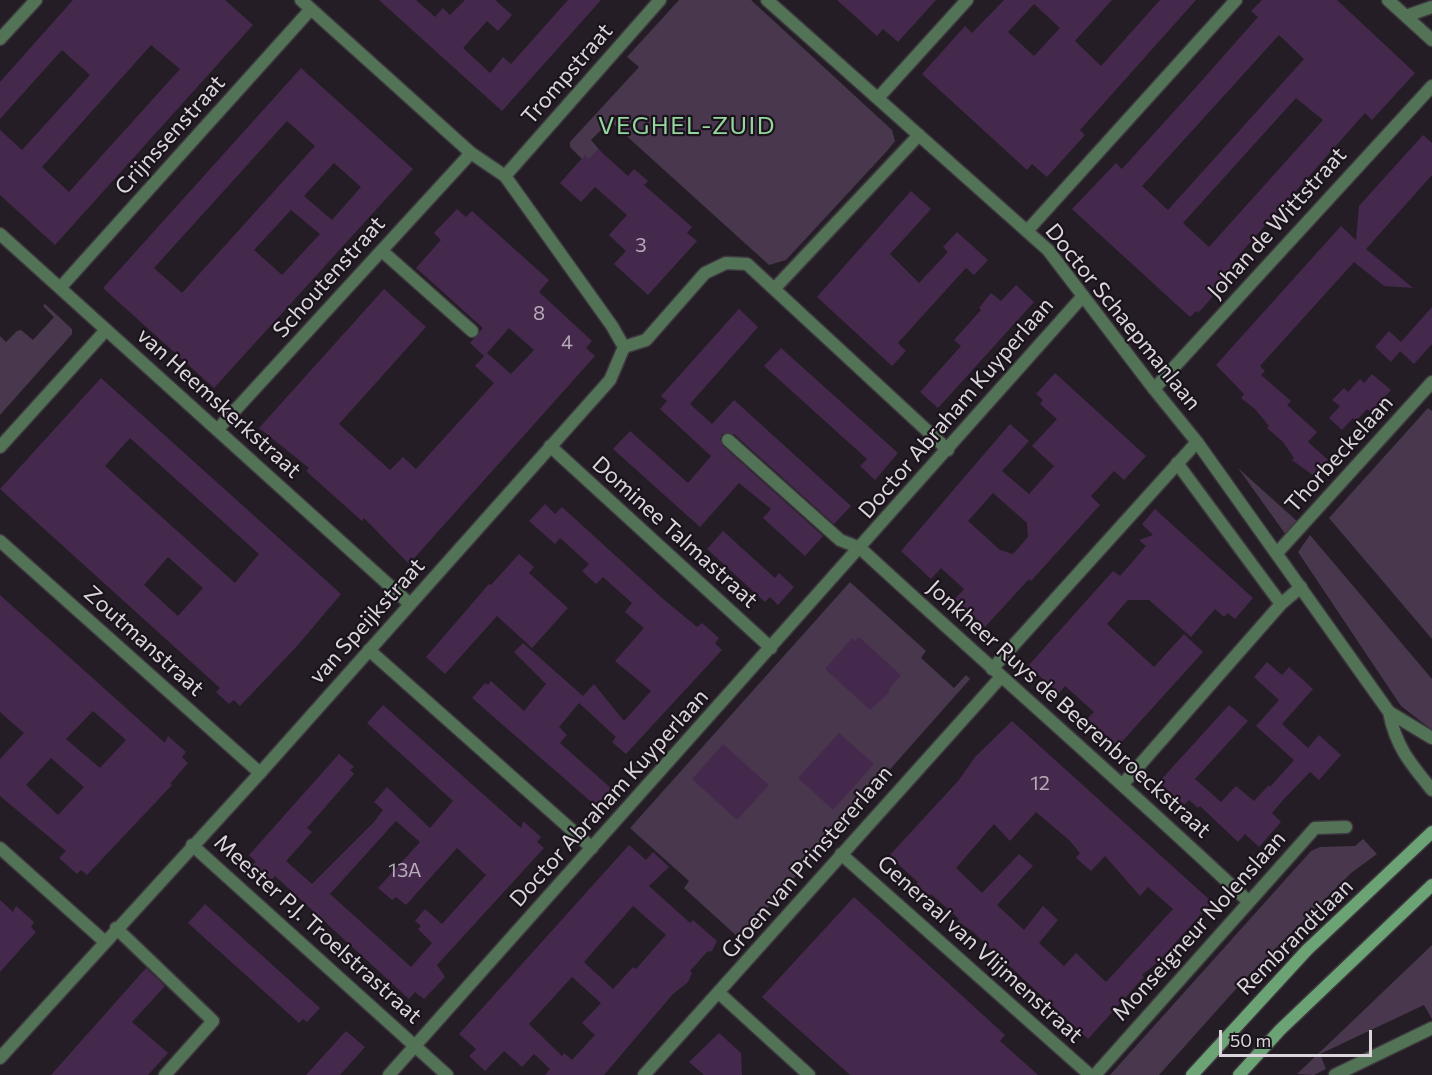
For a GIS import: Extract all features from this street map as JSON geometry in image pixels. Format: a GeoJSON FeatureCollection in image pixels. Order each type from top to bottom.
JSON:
{"type":"FeatureCollection","features":[{"type":"Feature","properties":{"kind":"main road","name":"Rembrandtlaan"},"geometry":{"type":"LineString","coordinates":[[1192,1075],[1307,950],[1432,832]]}},
{"type":"Feature","properties":{"kind":"main road"},"geometry":{"type":"LineString","coordinates":[[1239,1075],[1280,1030],[1432,885]]}},
{"type":"Feature","properties":{"kind":"street"},"geometry":{"type":"LineString","coordinates":[[0,39],[36,0]]}},
{"type":"Feature","properties":{"kind":"street"},"geometry":{"type":"LineString","coordinates":[[302,0],[471,153],[506,176],[612,326],[624,347],[646,340],[705,273],[726,264],[747,264],[948,450]]}},
{"type":"Feature","properties":{"kind":"street","name":"Trompstraat"},"geometry":{"type":"LineString","coordinates":[[506,176],[660,0]]}},
{"type":"Feature","properties":{"kind":"street","name":"Doctor Schaepmanlaan"},"geometry":{"type":"LineString","coordinates":[[767,0],[1048,250],[1197,442],[1277,553],[1389,712],[1394,736],[1406,759],[1432,790]]}},
{"type":"Feature","properties":{"kind":"street"},"geometry":{"type":"LineString","coordinates":[[878,98],[967,0]]}},
{"type":"Feature","properties":{"kind":"street"},"geometry":{"type":"LineString","coordinates":[[1027,231],[1236,0]]}},
{"type":"Feature","properties":{"kind":"street"},"geometry":{"type":"LineString","coordinates":[[1388,0],[1432,40]]}},
{"type":"Feature","properties":{"kind":"street"},"geometry":{"type":"LineString","coordinates":[[1406,16],[1432,7]]}},
{"type":"Feature","properties":{"kind":"street","name":"Crijnssenstraat"},"geometry":{"type":"LineString","coordinates":[[60,288],[312,9]]}},
{"type":"Feature","properties":{"kind":"street","name":"Johan de Wittstraat"},"geometry":{"type":"LineString","coordinates":[[1154,389],[1432,86]]}},
{"type":"Feature","properties":{"kind":"street"},"geometry":{"type":"LineString","coordinates":[[774,289],[919,135]]}},
{"type":"Feature","properties":{"kind":"street","name":"Schoutenstraat"},"geometry":{"type":"LineString","coordinates":[[217,430],[471,153]]}},
{"type":"Feature","properties":{"kind":"street","name":"van Heemskerkstraat"},"geometry":{"type":"LineString","coordinates":[[0,234],[410,604]]}},
{"type":"Feature","properties":{"kind":"street"},"geometry":{"type":"LineString","coordinates":[[382,251],[472,332]]}},
{"type":"Feature","properties":{"kind":"street","name":"Doctor Abraham Kuyperlaan"},"geometry":{"type":"LineString","coordinates":[[389,1075],[1083,296]]}},
{"type":"Feature","properties":{"kind":"street"},"geometry":{"type":"LineString","coordinates":[[0,447],[106,330]]}},
{"type":"Feature","properties":{"kind":"street","name":"van Speijkstraat"},"geometry":{"type":"LineString","coordinates":[[0,1058],[104,941],[260,773],[609,380],[624,347]]}},
{"type":"Feature","properties":{"kind":"street","name":"Thorbeckelaan"},"geometry":{"type":"LineString","coordinates":[[1277,553],[1432,382]]}},
{"type":"Feature","properties":{"kind":"street","name":"Doctor Abraham Kuyperlaan"},"geometry":{"type":"LineString","coordinates":[[728,440],[840,540],[860,548]]}},
{"type":"Feature","properties":{"kind":"street","name":"Groen van Prinstererlaan"},"geometry":{"type":"LineString","coordinates":[[644,1075],[841,854],[1197,442]]}},
{"type":"Feature","properties":{"kind":"street","name":"Dominee Talmastraat"},"geometry":{"type":"LineString","coordinates":[[550,447],[771,648]]}},
{"type":"Feature","properties":{"kind":"street"},"geometry":{"type":"LineString","coordinates":[[1177,463],[1281,604]]}},
{"type":"Feature","properties":{"kind":"street","name":"Zoutmanstraat"},"geometry":{"type":"LineString","coordinates":[[0,541],[260,773]]}},
{"type":"Feature","properties":{"kind":"street","name":"Jonkheer Ruys de Beerenbroeckstraat"},"geometry":{"type":"LineString","coordinates":[[860,548],[996,673],[1123,784],[1248,901]]}},
{"type":"Feature","properties":{"kind":"street"},"geometry":{"type":"LineString","coordinates":[[1123,784],[1281,604],[1301,587]]}},
{"type":"Feature","properties":{"kind":"street"},"geometry":{"type":"LineString","coordinates":[[369,650],[592,848]]}},
{"type":"Feature","properties":{"kind":"street","name":"Doctor Schaepmanlaan"},"geometry":{"type":"LineString","coordinates":[[1389,712],[1432,738]]}},
{"type":"Feature","properties":{"kind":"street","name":"Monseigneur Nolenslaan"},"geometry":{"type":"LineString","coordinates":[[1093,1075],[1315,828],[1346,827]]}},
{"type":"Feature","properties":{"kind":"street","name":"Meester P.J. Troelstrastraat"},"geometry":{"type":"LineString","coordinates":[[192,845],[415,1046]]}},
{"type":"Feature","properties":{"kind":"street"},"geometry":{"type":"LineString","coordinates":[[0,848],[104,941]]}},
{"type":"Feature","properties":{"kind":"street","name":"Generaal van Vlijmenstraat"},"geometry":{"type":"LineString","coordinates":[[841,854],[1093,1075]]}},
{"type":"Feature","properties":{"kind":"street"},"geometry":{"type":"LineString","coordinates":[[116,928],[213,1021],[165,1075]]}},
{"type":"Feature","properties":{"kind":"street"},"geometry":{"type":"LineString","coordinates":[[719,993],[809,1075]]}},
{"type":"Feature","properties":{"kind":"street"},"geometry":{"type":"LineString","coordinates":[[1335,1075],[1432,1028]]}},
{"type":"Feature","properties":{"kind":"street"},"geometry":{"type":"LineString","coordinates":[[415,1046],[447,1075]]}},
{"type":"Feature","properties":{"kind":"shaded area"},"geometry":{"type":"Polygon","coordinates":[[[679,0],[751,0],[892,130],[895,141],[887,151],[786,260],[769,265],[610,121],[591,140],[603,154],[590,167],[570,147],[570,142],[639,67],[627,57],[679,0]]]}},
{"type":"Feature","properties":{"kind":"shaded area"},"geometry":{"type":"Polygon","coordinates":[[[45,304],[72,329],[72,334],[0,415],[0,336],[6,342],[21,330],[33,340],[54,317],[43,306],[45,304]]]}},
{"type":"Feature","properties":{"kind":"shaded area"},"geometry":{"type":"Polygon","coordinates":[[[1428,408],[1432,411],[1432,639],[1329,518],[1428,408]]]}},
{"type":"Feature","properties":{"kind":"shaded area"},"geometry":{"type":"Polygon","coordinates":[[[1238,468],[1298,522],[1286,535],[1238,468]]]}},
{"type":"Feature","properties":{"kind":"shaded area"},"geometry":{"type":"Polygon","coordinates":[[[1310,535],[1432,679],[1432,730],[1401,706],[1298,552],[1310,535]]]}},
{"type":"Feature","properties":{"kind":"shaded area"},"geometry":{"type":"Polygon","coordinates":[[[850,582],[926,651],[921,658],[954,688],[966,675],[970,679],[740,939],[684,888],[689,881],[630,828],[850,582]]]}},
{"type":"Feature","properties":{"kind":"shaded area"},"geometry":{"type":"Polygon","coordinates":[[[1363,839],[1377,854],[1351,873],[1244,980],[1159,1075],[1110,1075],[1311,851],[1320,847],[1355,846],[1363,839]]]}},
{"type":"Feature","properties":{"kind":"shaded area"},"geometry":{"type":"Polygon","coordinates":[[[1432,945],[1432,1019],[1424,1005],[1320,1054],[1326,1069],[1314,1075],[1297,1074],[1432,945]]]}},
{"type":"Feature","properties":{"kind":"building"},"geometry":{"type":"Polygon","coordinates":[[[73,0],[225,0],[253,25],[55,245],[0,195],[0,130],[22,150],[90,75],[62,50],[0,119],[0,82],[73,0]],[[151,45],[42,167],[69,192],[180,69],[151,45]]]}},
{"type":"Feature","properties":{"kind":"building"},"geometry":{"type":"Polygon","coordinates":[[[379,0],[416,0],[435,17],[443,8],[450,15],[465,0],[495,0],[512,15],[498,31],[487,21],[463,48],[490,73],[503,57],[511,64],[568,0],[601,0],[502,111],[379,0]]]}},
{"type":"Feature","properties":{"kind":"building"},"geometry":{"type":"Polygon","coordinates":[[[837,0],[936,0],[898,42],[883,29],[877,36],[837,0]]]}},
{"type":"Feature","properties":{"kind":"building"},"geometry":{"type":"Polygon","coordinates":[[[1004,0],[1112,0],[1075,41],[1101,66],[1160,0],[1196,0],[1080,130],[1085,135],[1047,177],[1032,164],[1027,170],[922,74],[965,26],[972,33],[1004,0]],[[1034,4],[1008,32],[1034,56],[1060,28],[1034,4]]]}},
{"type":"Feature","properties":{"kind":"building"},"geometry":{"type":"Polygon","coordinates":[[[1262,0],[1337,0],[1415,73],[1372,120],[1365,113],[1230,265],[1236,271],[1198,313],[1196,311],[1190,317],[1072,209],[1116,163],[1122,169],[1258,17],[1251,11],[1262,0]],[[1279,35],[1142,186],[1168,210],[1304,59],[1279,35]],[[1296,98],[1183,223],[1209,247],[1323,120],[1296,98]]]}},
{"type":"Feature","properties":{"kind":"building"},"geometry":{"type":"Polygon","coordinates":[[[301,68],[413,169],[214,388],[103,288],[301,68]],[[287,121],[154,268],[182,293],[315,146],[287,121]],[[334,163],[304,196],[332,220],[361,187],[334,163]],[[291,210],[254,250],[282,275],[320,234],[291,210]]]}},
{"type":"Feature","properties":{"kind":"building"},"geometry":{"type":"Polygon","coordinates":[[[1423,135],[1432,143],[1432,175],[1366,249],[1413,288],[1384,286],[1354,262],[1260,366],[1265,371],[1261,375],[1291,401],[1287,405],[1317,432],[1308,442],[1328,460],[1314,476],[1292,460],[1294,458],[1283,442],[1267,428],[1269,426],[1255,409],[1241,398],[1244,394],[1216,365],[1341,226],[1356,240],[1359,206],[1423,135]]]}},
{"type":"Feature","properties":{"kind":"building"},"geometry":{"type":"Polygon","coordinates":[[[598,149],[628,176],[634,169],[648,181],[644,185],[692,227],[687,233],[697,241],[648,295],[614,264],[626,251],[609,235],[627,215],[595,187],[581,202],[560,183],[585,155],[589,159],[598,149]]]}},
{"type":"Feature","properties":{"kind":"building"},"geometry":{"type":"Polygon","coordinates":[[[911,191],[931,209],[890,254],[919,283],[948,252],[943,247],[957,232],[988,260],[974,275],[966,268],[925,313],[898,343],[906,351],[892,366],[817,297],[911,191]]]}},
{"type":"Feature","properties":{"kind":"building"},"geometry":{"type":"Polygon","coordinates":[[[457,209],[466,217],[472,211],[549,280],[539,292],[592,341],[586,348],[595,356],[409,564],[364,518],[362,521],[306,471],[309,468],[259,428],[384,289],[426,327],[339,424],[390,470],[403,457],[416,469],[494,383],[475,366],[484,356],[470,343],[483,328],[416,268],[441,240],[434,233],[457,209]],[[509,328],[487,353],[511,374],[534,350],[509,328]]]}},
{"type":"Feature","properties":{"kind":"building"},"geometry":{"type":"Polygon","coordinates":[[[1016,285],[1034,302],[938,408],[920,392],[961,346],[954,340],[981,310],[979,308],[991,293],[1001,301],[1016,285]]]}},
{"type":"Feature","properties":{"kind":"building"},"geometry":{"type":"Polygon","coordinates":[[[1432,307],[1432,344],[1414,364],[1400,351],[1391,362],[1375,347],[1389,331],[1401,342],[1432,307]]]}},
{"type":"Feature","properties":{"kind":"building"},"geometry":{"type":"Polygon","coordinates":[[[739,309],[758,327],[690,404],[712,424],[734,400],[851,506],[834,524],[734,434],[722,434],[720,439],[723,446],[823,536],[805,556],[763,518],[771,509],[739,483],[700,527],[613,449],[630,431],[688,483],[711,456],[660,409],[667,401],[661,396],[739,309]]]}},
{"type":"Feature","properties":{"kind":"building"},"geometry":{"type":"Polygon","coordinates":[[[781,348],[898,453],[875,480],[860,466],[867,459],[764,366],[781,348]]]}},
{"type":"Feature","properties":{"kind":"building"},"geometry":{"type":"Polygon","coordinates":[[[1055,373],[1146,456],[1124,480],[1114,471],[1091,496],[1100,505],[1031,581],[1029,579],[985,627],[955,599],[964,589],[941,568],[931,579],[901,551],[1010,424],[1029,441],[1002,471],[1029,494],[1054,466],[1032,446],[1057,419],[1040,404],[1043,400],[1036,394],[1055,373]],[[993,493],[968,521],[1000,550],[1013,554],[1028,537],[1027,523],[993,493]]]}},
{"type":"Feature","properties":{"kind":"building"},"geometry":{"type":"Polygon","coordinates":[[[1372,374],[1391,390],[1371,412],[1367,409],[1356,421],[1353,418],[1342,430],[1329,418],[1340,406],[1332,400],[1344,388],[1348,392],[1360,379],[1364,383],[1372,374]]]}},
{"type":"Feature","properties":{"kind":"building"},"geometry":{"type":"Polygon","coordinates":[[[101,378],[341,594],[298,645],[240,706],[234,700],[229,704],[216,692],[220,688],[0,489],[101,378]],[[130,438],[105,466],[235,583],[259,554],[130,438]],[[168,557],[144,585],[178,616],[203,588],[168,557]]]}},
{"type":"Feature","properties":{"kind":"building"},"geometry":{"type":"Polygon","coordinates":[[[545,504],[555,514],[562,507],[662,598],[697,627],[702,623],[719,638],[715,643],[722,650],[626,754],[612,742],[616,737],[579,703],[559,727],[567,735],[560,743],[613,790],[597,807],[472,698],[485,683],[488,685],[491,681],[524,711],[546,684],[514,652],[523,643],[583,696],[594,684],[624,721],[651,691],[615,661],[644,628],[625,612],[632,603],[603,577],[596,584],[582,571],[589,564],[560,538],[555,544],[529,521],[545,504]]]}},
{"type":"Feature","properties":{"kind":"building"},"geometry":{"type":"Polygon","coordinates":[[[1155,509],[1253,598],[1235,619],[1228,613],[1224,617],[1215,609],[1191,637],[1149,600],[1128,600],[1107,624],[1154,667],[1184,634],[1203,652],[1118,746],[1087,719],[1094,712],[1065,686],[1059,693],[1028,666],[1113,571],[1120,576],[1146,546],[1139,540],[1153,535],[1142,524],[1155,509]]]}},
{"type":"Feature","properties":{"kind":"building"},"geometry":{"type":"Polygon","coordinates":[[[723,531],[775,578],[779,573],[794,587],[778,605],[770,597],[765,602],[707,549],[723,531]]]}},
{"type":"Feature","properties":{"kind":"building"},"geometry":{"type":"Polygon","coordinates":[[[519,554],[534,567],[529,573],[568,608],[532,648],[497,616],[445,674],[426,657],[489,584],[491,585],[519,554]]]}},
{"type":"Feature","properties":{"kind":"building"},"geometry":{"type":"Polygon","coordinates":[[[0,595],[165,743],[168,736],[186,752],[182,757],[188,763],[170,784],[172,785],[87,875],[81,870],[77,874],[59,858],[66,851],[0,796],[0,759],[24,733],[0,712],[0,595]],[[93,711],[66,739],[100,768],[126,740],[93,711]],[[51,758],[26,785],[58,815],[84,787],[51,758]]]}},
{"type":"Feature","properties":{"kind":"building"},"geometry":{"type":"Polygon","coordinates":[[[859,637],[901,675],[888,691],[890,692],[870,710],[825,669],[852,638],[855,641],[859,637]]]}},
{"type":"Feature","properties":{"kind":"building"},"geometry":{"type":"Polygon","coordinates":[[[1267,662],[1282,675],[1289,667],[1313,689],[1282,724],[1308,748],[1319,735],[1341,755],[1319,780],[1310,772],[1284,799],[1272,813],[1281,822],[1259,847],[1245,834],[1238,842],[1200,806],[1198,808],[1189,800],[1184,805],[1159,782],[1229,705],[1248,721],[1195,779],[1221,802],[1236,786],[1254,801],[1269,785],[1270,787],[1294,760],[1256,726],[1279,700],[1254,677],[1267,662]]]}},
{"type":"Feature","properties":{"kind":"building"},"geometry":{"type":"Polygon","coordinates":[[[383,705],[521,828],[523,821],[541,837],[537,842],[544,848],[437,965],[445,977],[424,999],[415,992],[409,999],[275,876],[270,881],[252,865],[256,862],[249,855],[339,754],[354,767],[350,770],[354,774],[307,828],[312,832],[286,861],[312,884],[374,822],[383,810],[374,802],[387,787],[430,828],[453,801],[367,723],[383,705]],[[396,821],[330,894],[411,967],[432,943],[418,929],[421,926],[415,921],[425,909],[442,924],[486,875],[457,848],[406,905],[396,897],[392,900],[378,888],[420,842],[396,821]]]}},
{"type":"Feature","properties":{"kind":"building"},"geometry":{"type":"Polygon","coordinates":[[[1012,721],[1212,902],[1158,962],[1142,975],[1144,977],[1088,1039],[972,931],[957,921],[959,919],[931,894],[929,896],[916,884],[918,882],[889,856],[959,780],[975,757],[1012,721]],[[1036,812],[1010,841],[994,824],[956,868],[982,893],[1019,854],[1033,866],[997,905],[1024,930],[1043,906],[1058,920],[1039,943],[1064,966],[1076,953],[1106,982],[1173,909],[1148,887],[1140,896],[1105,856],[1091,871],[1076,858],[1080,853],[1069,840],[1036,812]]]}},
{"type":"Feature","properties":{"kind":"building"},"geometry":{"type":"Polygon","coordinates":[[[839,733],[874,764],[833,810],[798,778],[839,733]]]}},
{"type":"Feature","properties":{"kind":"building"},"geometry":{"type":"Polygon","coordinates":[[[723,744],[769,785],[737,820],[692,779],[723,744]]]}},
{"type":"Feature","properties":{"kind":"building"},"geometry":{"type":"Polygon","coordinates":[[[629,845],[646,860],[653,852],[669,867],[649,886],[690,923],[693,920],[717,941],[712,951],[707,952],[690,971],[692,973],[688,982],[673,994],[604,1075],[545,1075],[550,1069],[534,1054],[522,1067],[504,1051],[485,1071],[469,1056],[476,1049],[459,1034],[629,845]],[[633,906],[584,962],[613,989],[633,967],[636,969],[666,935],[633,906]],[[572,977],[529,1024],[562,1056],[564,1053],[572,1060],[595,1035],[582,1023],[601,1003],[572,977]]]}},
{"type":"Feature","properties":{"kind":"building"},"geometry":{"type":"Polygon","coordinates":[[[854,897],[1005,1035],[1000,1041],[1038,1075],[850,1075],[762,997],[854,897]]]}},
{"type":"Feature","properties":{"kind":"building"},"geometry":{"type":"Polygon","coordinates":[[[0,900],[13,912],[16,906],[34,922],[31,927],[36,932],[0,972],[0,900]]]}},
{"type":"Feature","properties":{"kind":"building"},"geometry":{"type":"Polygon","coordinates":[[[205,904],[320,1008],[307,1022],[303,1019],[299,1023],[188,923],[205,904]]]}},
{"type":"Feature","properties":{"kind":"building"},"geometry":{"type":"Polygon","coordinates":[[[146,968],[165,986],[132,1022],[168,1053],[148,1075],[51,1075],[146,968]]]}},
{"type":"Feature","properties":{"kind":"building"},"geometry":{"type":"Polygon","coordinates":[[[346,1031],[365,1047],[340,1075],[306,1075],[346,1031]]]}},
{"type":"Feature","properties":{"kind":"building"},"geometry":{"type":"Polygon","coordinates":[[[719,1033],[741,1053],[742,1075],[704,1075],[689,1062],[719,1033]]]}},
{"type":"Feature","properties":{"kind":"district","name":"VEGHEL-ZUID"},"geometry":{"type":"Point","coordinates":[687,126]}}]}
